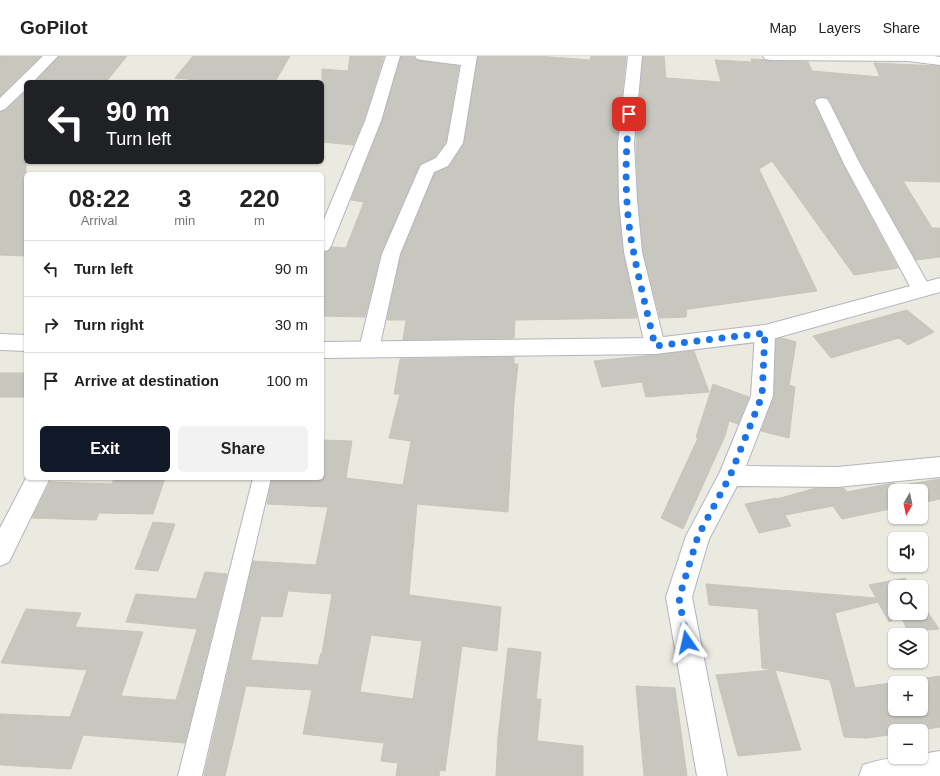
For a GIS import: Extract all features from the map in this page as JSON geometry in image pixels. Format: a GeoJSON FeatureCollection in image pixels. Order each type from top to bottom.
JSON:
{"type":"FeatureCollection","features":[{"type":"Feature","properties":{"kind":"street"},"geometry":{"type":"LineString","coordinates":[[31,80],[51,56]]}},
{"type":"Feature","properties":{"kind":"street"},"geometry":{"type":"LineString","coordinates":[[324,241],[373,121],[393,56]]}},
{"type":"Feature","properties":{"kind":"street"},"geometry":{"type":"LineString","coordinates":[[369,349],[391,254],[427,169],[442,162],[455,143],[470,59],[422,56]]}},
{"type":"Feature","properties":{"kind":"street"},"geometry":{"type":"LineString","coordinates":[[635,56],[626,143],[628,200],[633,252],[655,346]]}},
{"type":"Feature","properties":{"kind":"street"},"geometry":{"type":"LineString","coordinates":[[770,56],[908,57],[940,60]]}},
{"type":"Feature","properties":{"kind":"street"},"geometry":{"type":"LineString","coordinates":[[0,106],[21,92]]}},
{"type":"Feature","properties":{"kind":"street"},"geometry":{"type":"LineString","coordinates":[[822,102],[852,164],[921,289]]}},
{"type":"Feature","properties":{"kind":"street"},"geometry":{"type":"LineString","coordinates":[[324,350],[655,346],[765,333],[940,285]]}},
{"type":"Feature","properties":{"kind":"street"},"geometry":{"type":"LineString","coordinates":[[712,776],[679,598],[698,536],[730,476],[762,396],[765,333]]}},
{"type":"Feature","properties":{"kind":"street"},"geometry":{"type":"LineString","coordinates":[[0,342],[24,343]]}},
{"type":"Feature","properties":{"kind":"street"},"geometry":{"type":"LineString","coordinates":[[730,476],[837,477],[940,467]]}},
{"type":"Feature","properties":{"kind":"street"},"geometry":{"type":"LineString","coordinates":[[0,554],[37,480]]}},
{"type":"Feature","properties":{"kind":"street"},"geometry":{"type":"LineString","coordinates":[[874,776],[940,766]]}},
{"type":"Feature","properties":{"kind":"lane"},"geometry":{"type":"LineString","coordinates":[[190,776],[262,480]]}},
{"type":"Feature","properties":{"kind":"building"},"geometry":{"type":"Polygon","coordinates":[[[0,56],[41,56],[0,96],[0,56]]]}},
{"type":"Feature","properties":{"kind":"building"},"geometry":{"type":"Polygon","coordinates":[[[59,56],[127,56],[108,80],[37,80],[59,56]]]}},
{"type":"Feature","properties":{"kind":"building"},"geometry":{"type":"Polygon","coordinates":[[[193,56],[290,56],[276,80],[188,80],[189,79],[175,78],[193,56]]]}},
{"type":"Feature","properties":{"kind":"building"},"geometry":{"type":"Polygon","coordinates":[[[350,56],[384,56],[364,120],[353,145],[324,142],[324,80],[322,80],[322,69],[348,71],[350,56]]]}},
{"type":"Feature","properties":{"kind":"building"},"geometry":{"type":"Polygon","coordinates":[[[401,56],[414,56],[417,60],[459,66],[446,142],[435,157],[420,164],[418,168],[381,253],[365,317],[324,316],[324,255],[325,252],[332,247],[346,248],[364,202],[351,200],[382,121],[401,56]]]}},
{"type":"Feature","properties":{"kind":"building"},"geometry":{"type":"Polygon","coordinates":[[[478,56],[538,56],[590,60],[591,56],[626,56],[617,143],[618,200],[623,252],[637,318],[515,320],[514,338],[403,340],[406,320],[387,320],[401,254],[435,173],[449,167],[464,143],[478,56]]]}},
{"type":"Feature","properties":{"kind":"building"},"geometry":{"type":"Polygon","coordinates":[[[643,56],[664,56],[666,78],[721,82],[715,60],[752,62],[751,59],[808,62],[812,71],[880,77],[874,63],[940,66],[940,182],[903,181],[932,228],[940,228],[940,257],[916,260],[861,163],[830,101],[827,98],[817,98],[814,103],[843,165],[898,268],[854,275],[772,161],[759,169],[817,291],[682,310],[687,311],[686,317],[660,318],[643,252],[638,200],[636,143],[643,56]]]}},
{"type":"Feature","properties":{"kind":"building"},"geometry":{"type":"Polygon","coordinates":[[[24,93],[24,164],[26,164],[26,172],[24,172],[24,256],[0,255],[0,112],[6,110],[24,93]]]}},
{"type":"Feature","properties":{"kind":"building"},"geometry":{"type":"Polygon","coordinates":[[[907,310],[934,332],[908,345],[899,338],[831,358],[813,336],[907,310]]]}},
{"type":"Feature","properties":{"kind":"building"},"geometry":{"type":"Polygon","coordinates":[[[782,338],[796,342],[789,385],[795,387],[789,438],[761,431],[774,396],[776,339],[782,338]]]}},
{"type":"Feature","properties":{"kind":"building"},"geometry":{"type":"Polygon","coordinates":[[[694,351],[709,392],[646,397],[642,382],[602,387],[594,361],[694,351]]]}},
{"type":"Feature","properties":{"kind":"building"},"geometry":{"type":"Polygon","coordinates":[[[514,357],[514,364],[518,364],[514,402],[508,512],[417,504],[409,595],[501,607],[497,651],[462,646],[445,771],[440,770],[439,776],[396,776],[398,763],[381,761],[384,743],[303,734],[312,690],[246,686],[225,776],[204,776],[253,561],[316,565],[328,507],[267,504],[272,480],[324,480],[324,440],[352,441],[346,478],[403,485],[411,441],[389,438],[400,394],[394,394],[400,359],[514,357]],[[288,591],[282,617],[261,616],[251,660],[318,665],[322,653],[332,594],[288,591]],[[371,635],[360,692],[413,699],[422,641],[371,635]]]}},
{"type":"Feature","properties":{"kind":"building"},"geometry":{"type":"Polygon","coordinates":[[[0,373],[24,373],[24,397],[0,397],[0,373]]]}},
{"type":"Feature","properties":{"kind":"building"},"geometry":{"type":"Polygon","coordinates":[[[713,384],[749,397],[738,424],[729,421],[725,436],[683,529],[661,518],[698,438],[696,437],[713,384]]]}},
{"type":"Feature","properties":{"kind":"building"},"geometry":{"type":"Polygon","coordinates":[[[940,479],[940,499],[928,502],[928,484],[909,484],[940,479]]]}},
{"type":"Feature","properties":{"kind":"building"},"geometry":{"type":"Polygon","coordinates":[[[113,480],[164,480],[153,514],[99,513],[96,520],[32,518],[50,482],[112,484],[113,480]]]}},
{"type":"Feature","properties":{"kind":"building"},"geometry":{"type":"Polygon","coordinates":[[[888,484],[888,509],[842,519],[833,506],[785,515],[791,526],[759,533],[745,504],[777,499],[816,488],[844,488],[847,492],[888,484]]]}},
{"type":"Feature","properties":{"kind":"building"},"geometry":{"type":"Polygon","coordinates":[[[153,522],[175,524],[158,571],[135,569],[153,522]]]}},
{"type":"Feature","properties":{"kind":"building"},"geometry":{"type":"Polygon","coordinates":[[[205,572],[227,574],[185,743],[83,735],[71,769],[0,765],[0,714],[70,717],[87,670],[1,663],[26,609],[81,613],[75,627],[143,632],[121,696],[176,700],[197,629],[126,622],[136,594],[196,599],[205,572]]]}},
{"type":"Feature","properties":{"kind":"building"},"geometry":{"type":"Polygon","coordinates":[[[905,578],[906,580],[895,580],[905,578]]]}},
{"type":"Feature","properties":{"kind":"building"},"geometry":{"type":"Polygon","coordinates":[[[888,581],[888,620],[893,620],[889,622],[878,602],[835,613],[855,688],[888,683],[888,716],[928,716],[928,678],[940,676],[940,727],[928,729],[928,724],[888,724],[888,735],[867,738],[844,737],[830,680],[775,670],[801,750],[738,756],[716,675],[774,670],[762,668],[758,609],[709,605],[706,584],[876,598],[869,585],[888,581]]]}},
{"type":"Feature","properties":{"kind":"building"},"geometry":{"type":"Polygon","coordinates":[[[928,612],[939,629],[928,630],[928,628],[906,628],[903,620],[928,620],[928,612]]]}},
{"type":"Feature","properties":{"kind":"building"},"geometry":{"type":"Polygon","coordinates":[[[508,648],[541,652],[536,699],[541,699],[537,741],[583,746],[583,776],[496,776],[498,737],[508,648]]]}},
{"type":"Feature","properties":{"kind":"building"},"geometry":{"type":"Polygon","coordinates":[[[636,686],[675,688],[687,776],[644,776],[636,686]]]}},
{"type":"Feature","properties":{"kind":"route"},"geometry":{"type":"LineString","coordinates":[[629,114],[626,143],[628,200],[633,252],[655,346],[765,333],[762,396],[730,476],[698,536],[679,598],[687,642]]}}]}
